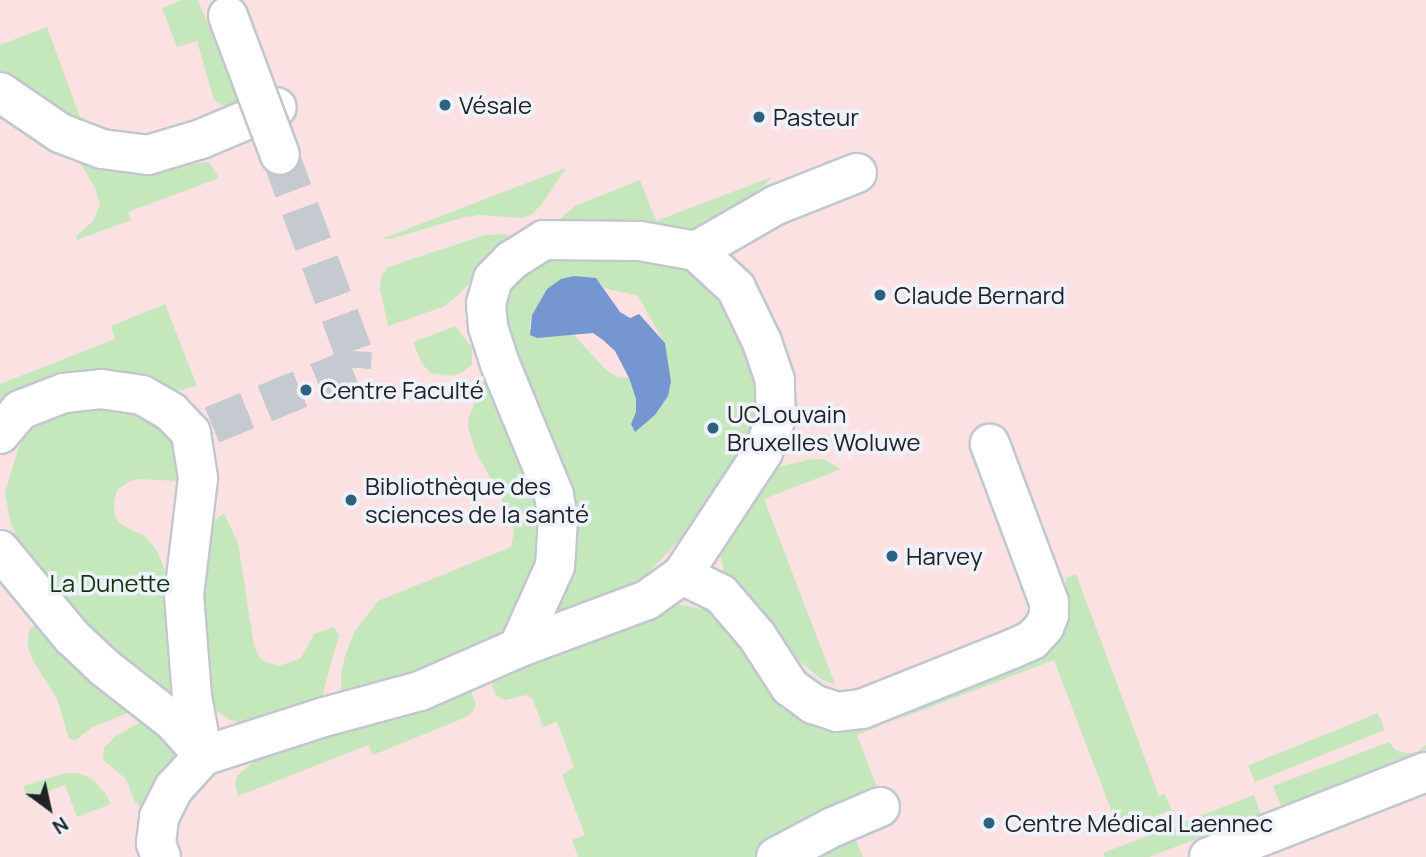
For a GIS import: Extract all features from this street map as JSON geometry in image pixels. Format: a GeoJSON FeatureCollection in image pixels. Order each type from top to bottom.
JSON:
{"type":"FeatureCollection","features":[{"type":"Feature","properties":{"kind":"street"},"geometry":{"type":"LineString","coordinates":[[225,8],[280,155]]}},
{"type":"Feature","properties":{"kind":"street"},"geometry":{"type":"LineString","coordinates":[[0,92],[60,133],[102,149],[148,155],[201,139],[277,107]]}},
{"type":"Feature","properties":{"kind":"street"},"geometry":{"type":"LineString","coordinates":[[696,251],[776,205],[857,173]]}},
{"type":"Feature","properties":{"kind":"street"},"geometry":{"type":"LineString","coordinates":[[161,857],[156,843],[159,817],[174,788],[203,756],[324,717],[420,691],[518,648],[647,600],[682,575],[763,452],[776,418],[775,380],[762,342],[736,288],[696,251],[640,241],[544,240],[511,261],[493,279],[486,304],[488,327],[500,364],[554,495],[558,520],[555,566],[518,648]]}},
{"type":"Feature","properties":{"kind":"street"},"geometry":{"type":"LineString","coordinates":[[0,434],[20,410],[64,393],[101,389],[142,395],[201,429],[184,595],[192,697],[203,756]]}},
{"type":"Feature","properties":{"kind":"street"},"geometry":{"type":"LineString","coordinates":[[682,575],[721,594],[757,636],[790,687],[813,704],[837,712],[862,709],[1012,649],[1032,640],[1044,627],[1049,615],[1049,602],[990,444]]}},
{"type":"Feature","properties":{"kind":"street"},"geometry":{"type":"LineString","coordinates":[[0,550],[72,636],[105,668],[174,722],[203,756]]}},
{"type":"Feature","properties":{"kind":"street"},"geometry":{"type":"LineString","coordinates":[[1209,857],[1426,772]]}},
{"type":"Feature","properties":{"kind":"street"},"geometry":{"type":"LineString","coordinates":[[776,857],[833,827],[880,807]]}},
{"type":"Feature","properties":{"kind":"shaded area","name":"UCLouvain Bruxelles Woluwe"},"geometry":{"type":"Polygon","coordinates":[[[0,0],[1426,0],[1426,857],[0,857],[0,0]]]}},
{"type":"Feature","properties":{"kind":"green space"},"geometry":{"type":"Polygon","coordinates":[[[182,0],[198,0],[241,105],[228,108],[214,100],[197,41],[177,47],[162,8],[182,0]]]}},
{"type":"Feature","properties":{"kind":"green space"},"geometry":{"type":"Polygon","coordinates":[[[47,27],[80,117],[93,128],[81,126],[0,77],[0,45],[47,27]]]}},
{"type":"Feature","properties":{"kind":"green space"},"geometry":{"type":"Polygon","coordinates":[[[75,154],[161,167],[209,162],[219,178],[128,212],[131,220],[77,240],[76,237],[93,221],[100,205],[95,188],[75,154]]]}},
{"type":"Feature","properties":{"kind":"green space"},"geometry":{"type":"Polygon","coordinates":[[[566,168],[542,204],[531,215],[521,218],[480,215],[461,218],[391,239],[381,239],[566,168]]]}},
{"type":"Feature","properties":{"kind":"green space"},"geometry":{"type":"Polygon","coordinates":[[[772,177],[750,200],[692,241],[554,224],[575,206],[640,180],[656,221],[772,177]]]}},
{"type":"Feature","properties":{"kind":"green space"},"geometry":{"type":"Polygon","coordinates":[[[506,234],[512,241],[455,298],[443,307],[388,326],[380,288],[381,277],[388,267],[485,235],[506,234]]]}},
{"type":"Feature","properties":{"kind":"green space"},"geometry":{"type":"Polygon","coordinates":[[[649,252],[700,273],[735,318],[762,388],[753,437],[701,517],[629,593],[548,621],[568,568],[501,335],[506,300],[516,277],[539,256],[649,252]],[[596,278],[547,289],[532,315],[529,329],[572,333],[606,370],[617,377],[629,378],[636,399],[636,412],[631,424],[635,431],[655,415],[665,344],[638,296],[604,288],[596,278]]]}},
{"type":"Feature","properties":{"kind":"green space"},"geometry":{"type":"Polygon","coordinates":[[[165,304],[197,386],[170,393],[0,409],[0,384],[115,339],[111,326],[165,304]]]}},
{"type":"Feature","properties":{"kind":"green space"},"geometry":{"type":"Polygon","coordinates":[[[456,326],[472,348],[472,364],[463,372],[452,376],[431,373],[422,364],[413,342],[456,326]]]}},
{"type":"Feature","properties":{"kind":"green space"},"geometry":{"type":"Polygon","coordinates":[[[486,374],[546,528],[521,617],[463,658],[425,675],[341,695],[341,673],[345,656],[355,631],[378,601],[511,547],[514,531],[507,509],[475,450],[468,427],[469,417],[486,374]]]}},
{"type":"Feature","properties":{"kind":"green space","name":"La Dunette"},"geometry":{"type":"Polygon","coordinates":[[[85,403],[125,407],[155,423],[170,436],[178,449],[179,481],[136,479],[117,490],[114,505],[115,517],[122,525],[146,537],[156,549],[170,581],[175,703],[114,662],[19,543],[10,520],[5,493],[18,449],[27,434],[40,422],[85,403]]]}},
{"type":"Feature","properties":{"kind":"green space"},"geometry":{"type":"Polygon","coordinates":[[[823,459],[841,469],[764,499],[835,684],[822,680],[780,639],[765,613],[732,585],[724,574],[721,557],[728,531],[774,468],[823,459]]]}},
{"type":"Feature","properties":{"kind":"green space"},"geometry":{"type":"Polygon","coordinates":[[[224,513],[238,543],[254,646],[261,660],[278,666],[291,662],[301,658],[314,634],[334,627],[339,635],[321,700],[252,725],[230,720],[215,710],[207,695],[196,619],[211,524],[224,513]]]}},
{"type":"Feature","properties":{"kind":"green space"},"geometry":{"type":"Polygon","coordinates":[[[1076,574],[1159,796],[1165,794],[1172,810],[1112,833],[1113,815],[1054,660],[886,724],[1018,665],[1066,614],[1066,578],[1076,574]]]}},
{"type":"Feature","properties":{"kind":"green space"},"geometry":{"type":"Polygon","coordinates":[[[666,602],[707,610],[725,620],[850,725],[880,726],[857,735],[882,800],[762,857],[578,857],[572,840],[585,835],[562,775],[574,767],[557,722],[543,727],[533,700],[527,695],[504,700],[496,695],[492,687],[494,679],[666,602]]]}},
{"type":"Feature","properties":{"kind":"green space"},"geometry":{"type":"Polygon","coordinates":[[[40,622],[132,711],[91,728],[76,740],[69,739],[57,699],[32,659],[28,646],[29,630],[40,622]]]}},
{"type":"Feature","properties":{"kind":"green space"},"geometry":{"type":"Polygon","coordinates":[[[470,689],[476,704],[472,713],[464,718],[373,755],[368,745],[238,796],[235,786],[237,776],[259,757],[470,689]]]}},
{"type":"Feature","properties":{"kind":"green space"},"geometry":{"type":"Polygon","coordinates":[[[1378,713],[1385,730],[1255,782],[1248,765],[1378,713]]]}},
{"type":"Feature","properties":{"kind":"green space"},"geometry":{"type":"Polygon","coordinates":[[[142,721],[149,723],[181,759],[147,804],[141,806],[135,802],[126,779],[103,760],[104,748],[116,736],[142,721]]]}},
{"type":"Feature","properties":{"kind":"green space"},"geometry":{"type":"Polygon","coordinates":[[[1389,742],[1396,750],[1406,753],[1417,752],[1426,745],[1426,749],[1281,807],[1273,786],[1389,742]]]}},
{"type":"Feature","properties":{"kind":"green space"},"geometry":{"type":"Polygon","coordinates":[[[66,773],[78,773],[91,778],[106,794],[111,804],[77,817],[65,785],[28,799],[23,786],[66,773]]]}},
{"type":"Feature","properties":{"kind":"green space"},"geometry":{"type":"Polygon","coordinates":[[[1254,795],[1261,814],[1149,857],[1105,857],[1103,853],[1254,795]]]}},
{"type":"Feature","properties":{"kind":"green space"},"geometry":{"type":"Polygon","coordinates":[[[853,833],[863,857],[791,857],[853,833]]]}},
{"type":"Feature","properties":{"kind":"water"},"geometry":{"type":"Polygon","coordinates":[[[574,276],[596,278],[620,312],[630,318],[639,314],[665,343],[671,382],[668,396],[655,415],[635,432],[631,424],[636,412],[636,399],[615,351],[593,333],[537,338],[530,335],[532,315],[547,289],[561,279],[574,276]]]}},
{"type":"Feature","properties":{"kind":"tunnel"},"geometry":{"type":"LineString","coordinates":[[212,425],[352,368],[353,351],[280,155]]}},
{"type":"Feature","properties":{"kind":"place","name":"Vésale"},"geometry":{"type":"Point","coordinates":[445,105]}},
{"type":"Feature","properties":{"kind":"place","name":"Pasteur"},"geometry":{"type":"Point","coordinates":[759,117]}},
{"type":"Feature","properties":{"kind":"place","name":"Claude Bernard"},"geometry":{"type":"Point","coordinates":[880,295]}},
{"type":"Feature","properties":{"kind":"place","name":"Centre Faculté"},"geometry":{"type":"Point","coordinates":[306,390]}},
{"type":"Feature","properties":{"kind":"place","name":"UCLouvain Bruxelles Woluwe"},"geometry":{"type":"Point","coordinates":[713,428]}},
{"type":"Feature","properties":{"kind":"place","name":"Bibliothèque des sciences de la santé"},"geometry":{"type":"Point","coordinates":[351,500]}},
{"type":"Feature","properties":{"kind":"place","name":"Harvey"},"geometry":{"type":"Point","coordinates":[892,556]}},
{"type":"Feature","properties":{"kind":"place","name":"Centre Médical Laennec"},"geometry":{"type":"Point","coordinates":[989,823]}}]}
